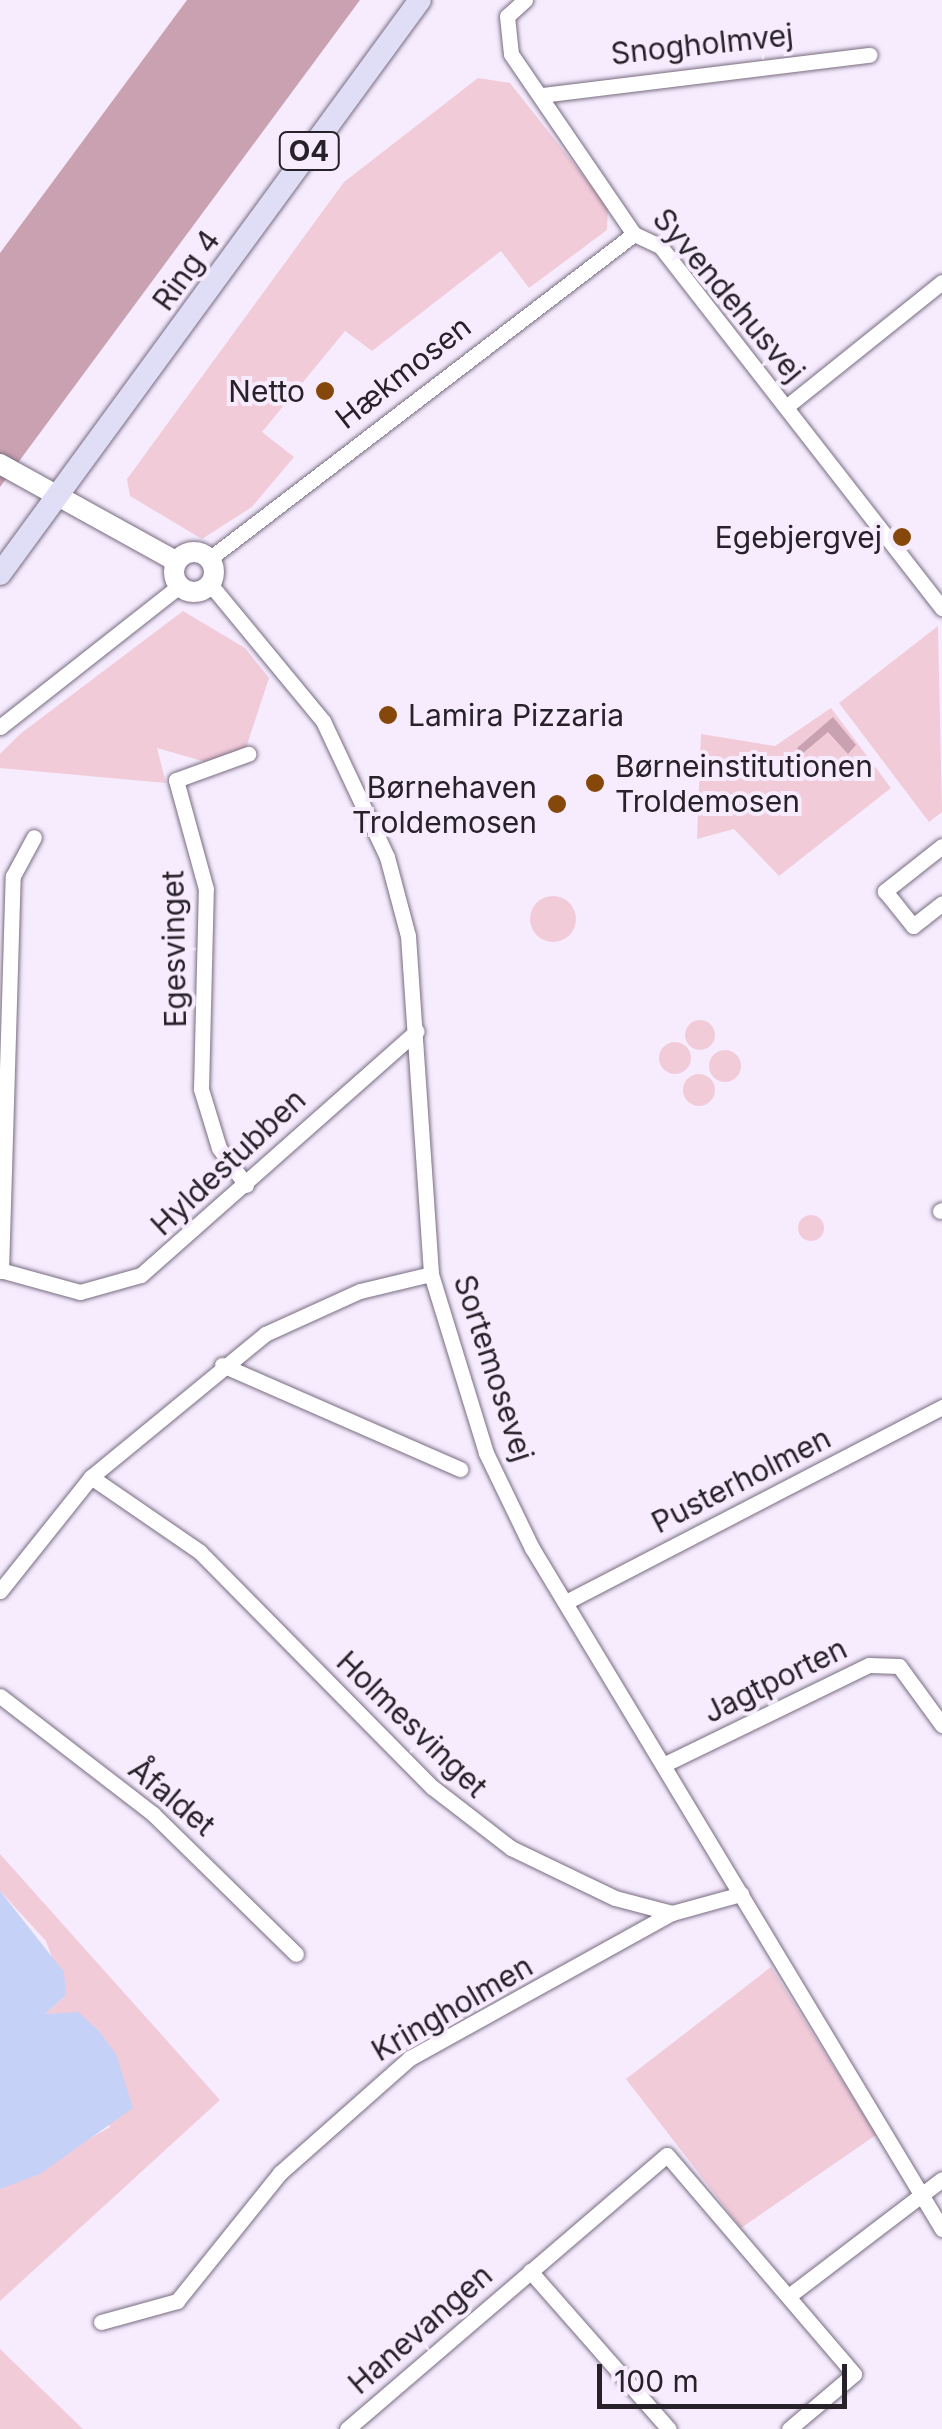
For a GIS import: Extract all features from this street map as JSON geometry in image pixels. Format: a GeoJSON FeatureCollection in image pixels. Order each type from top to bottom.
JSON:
{"type":"FeatureCollection","features":[{"type":"Feature","properties":{"kind":"main road","name":"Ring 4"},"geometry":{"type":"LineString","coordinates":[[0,574],[420,0]]}},
{"type":"Feature","properties":{"kind":"street","name":"Syvendehusvej"},"geometry":{"type":"LineString","coordinates":[[520,3],[505,40],[634,234],[660,246],[942,608]]}},
{"type":"Feature","properties":{"kind":"street","name":"Snogholmvej"},"geometry":{"type":"LineString","coordinates":[[542,95],[870,55]]}},
{"type":"Feature","properties":{"kind":"street","name":"Hækmosen"},"geometry":{"type":"LineString","coordinates":[[209,559],[634,234]]}},
{"type":"Feature","properties":{"kind":"street"},"geometry":{"type":"LineString","coordinates":[[786,406],[942,282]]}},
{"type":"Feature","properties":{"kind":"street"},"geometry":{"type":"LineString","coordinates":[[0,464],[176,562]]}},
{"type":"Feature","properties":{"kind":"street"},"geometry":{"type":"LineString","coordinates":[[176,562],[190,552],[209,559],[210,584],[194,592],[179,586]]}},
{"type":"Feature","properties":{"kind":"street"},"geometry":{"type":"LineString","coordinates":[[176,562],[179,586]]}},
{"type":"Feature","properties":{"kind":"street","name":"Sortemosevej"},"geometry":{"type":"LineString","coordinates":[[210,584],[289,671],[344,760],[392,873],[417,1031],[431,1274],[486,1453],[566,1602],[942,2229]]}},
{"type":"Feature","properties":{"kind":"street"},"geometry":{"type":"LineString","coordinates":[[0,727],[179,586]]}},
{"type":"Feature","properties":{"kind":"street","name":"Egesvinget"},"geometry":{"type":"LineString","coordinates":[[246,1185],[219,1148],[201,1089],[206,889],[176,780],[248,754]]}},
{"type":"Feature","properties":{"kind":"street"},"geometry":{"type":"LineString","coordinates":[[1,1271],[12,876],[34,837]]}},
{"type":"Feature","properties":{"kind":"street"},"geometry":{"type":"LineString","coordinates":[[942,846],[885,891],[913,926],[942,902]]}},
{"type":"Feature","properties":{"kind":"street","name":"Hyldestubben"},"geometry":{"type":"LineString","coordinates":[[1,1271],[54,1289],[121,1285],[174,1254],[417,1031]]}},
{"type":"Feature","properties":{"kind":"street"},"geometry":{"type":"LineString","coordinates":[[0,1591],[91,1477],[222,1365],[311,1310],[431,1274]]}},
{"type":"Feature","properties":{"kind":"street"},"geometry":{"type":"LineString","coordinates":[[222,1365],[460,1469]]}},
{"type":"Feature","properties":{"kind":"street","name":"Pusterholmen"},"geometry":{"type":"LineString","coordinates":[[566,1602],[942,1408]]}},
{"type":"Feature","properties":{"kind":"street","name":"Holmesvinget"},"geometry":{"type":"LineString","coordinates":[[91,1477],[200,1552],[466,1816],[566,1878],[672,1913]]}},
{"type":"Feature","properties":{"kind":"street","name":"Jagtporten"},"geometry":{"type":"LineString","coordinates":[[665,1764],[869,1664],[900,1666],[942,1725]]}},
{"type":"Feature","properties":{"kind":"street","name":"Åfaldet"},"geometry":{"type":"LineString","coordinates":[[0,1696],[153,1814],[296,1954]]}},
{"type":"Feature","properties":{"kind":"street"},"geometry":{"type":"LineString","coordinates":[[672,1913],[741,1894]]}},
{"type":"Feature","properties":{"kind":"street","name":"Kringholmen"},"geometry":{"type":"LineString","coordinates":[[101,2322],[177,2301],[280,2173],[410,2058],[672,1913]]}},
{"type":"Feature","properties":{"kind":"street","name":"Hanevangen"},"geometry":{"type":"LineString","coordinates":[[347,2429],[666,2155],[854,2374],[789,2429]]}},
{"type":"Feature","properties":{"kind":"street"},"geometry":{"type":"LineString","coordinates":[[790,2295],[919,2191],[942,2178]]}},
{"type":"Feature","properties":{"kind":"street","name":"Hanevangen"},"geometry":{"type":"LineString","coordinates":[[530,2270],[670,2429]]}},
{"type":"Feature","properties":{"kind":"shaded area"},"geometry":{"type":"Polygon","coordinates":[[[187,0],[360,0],[0,487],[0,253],[187,0]]]}},
{"type":"Feature","properties":{"kind":"shaded area"},"geometry":{"type":"Polygon","coordinates":[[[478,78],[510,83],[608,207],[607,230],[529,288],[501,251],[372,351],[345,331],[262,432],[294,457],[252,507],[202,539],[130,496],[127,479],[344,182],[478,78]]]}},
{"type":"Feature","properties":{"kind":"shaded area"},"geometry":{"type":"Polygon","coordinates":[[[183,611],[245,648],[269,678],[246,748],[206,762],[157,748],[166,783],[0,768],[0,754],[20,734],[183,611]]]}},
{"type":"Feature","properties":{"kind":"shaded area"},"geometry":{"type":"Polygon","coordinates":[[[938,626],[942,812],[929,822],[839,703],[938,626]]]}},
{"type":"Feature","properties":{"kind":"shaded area"},"geometry":{"type":"Polygon","coordinates":[[[831,708],[891,788],[779,876],[734,829],[697,839],[701,734],[775,746],[831,708]]]}},
{"type":"Feature","properties":{"kind":"shaded area"},"geometry":{"type":"Polygon","coordinates":[[[833,717],[856,745],[848,754],[828,732],[802,754],[797,748],[833,717]]]}},
{"type":"Feature","properties":{"kind":"shaded area"},"geometry":{"type":"Polygon","coordinates":[[[553,896],[569,903],[576,919],[569,935],[553,942],[537,935],[530,919],[537,903],[553,896]]]}},
{"type":"Feature","properties":{"kind":"shaded area"},"geometry":{"type":"Polygon","coordinates":[[[700,1020],[711,1024],[715,1035],[711,1046],[700,1050],[689,1046],[685,1035],[689,1024],[700,1020]]]}},
{"type":"Feature","properties":{"kind":"shaded area"},"geometry":{"type":"Polygon","coordinates":[[[675,1042],[687,1046],[691,1058],[687,1070],[675,1074],[663,1070],[659,1058],[663,1046],[675,1042]]]}},
{"type":"Feature","properties":{"kind":"shaded area"},"geometry":{"type":"Polygon","coordinates":[[[725,1050],[736,1055],[741,1066],[736,1077],[725,1082],[714,1077],[709,1066],[714,1055],[725,1050]]]}},
{"type":"Feature","properties":{"kind":"shaded area"},"geometry":{"type":"Polygon","coordinates":[[[699,1074],[710,1079],[715,1090],[710,1101],[699,1106],[688,1101],[683,1090],[688,1079],[699,1074]]]}},
{"type":"Feature","properties":{"kind":"shaded area"},"geometry":{"type":"Polygon","coordinates":[[[811,1215],[820,1219],[824,1228],[820,1237],[811,1241],[802,1237],[798,1228],[802,1219],[811,1215]]]}},
{"type":"Feature","properties":{"kind":"shaded area"},"geometry":{"type":"Polygon","coordinates":[[[0,1854],[220,2100],[0,2301],[0,2189],[110,2127],[68,2013],[45,2014],[66,1995],[46,1941],[0,1891],[0,1854]]]}},
{"type":"Feature","properties":{"kind":"shaded area"},"geometry":{"type":"Polygon","coordinates":[[[771,1967],[876,2135],[741,2228],[626,2079],[771,1967]]]}},
{"type":"Feature","properties":{"kind":"shaded area"},"geometry":{"type":"Polygon","coordinates":[[[0,2349],[83,2429],[0,2429],[0,2349]]]}},
{"type":"Feature","properties":{"kind":"water"},"geometry":{"type":"Polygon","coordinates":[[[0,1891],[64,1972],[66,1995],[45,2014],[78,2012],[98,2030],[116,2054],[133,2108],[40,2174],[0,2189],[0,1891]]]}},
{"type":"Feature","properties":{"kind":"place","name":"Netto"},"geometry":{"type":"Point","coordinates":[325,391]}},
{"type":"Feature","properties":{"kind":"place","name":"Egebjergvej"},"geometry":{"type":"Point","coordinates":[902,537]}},
{"type":"Feature","properties":{"kind":"place","name":"Lamira Pizzaria"},"geometry":{"type":"Point","coordinates":[388,715]}},
{"type":"Feature","properties":{"kind":"place","name":"Børneinstitutionen Troldemosen"},"geometry":{"type":"Point","coordinates":[595,783]}},
{"type":"Feature","properties":{"kind":"place","name":"Børnehaven Troldemosen"},"geometry":{"type":"Point","coordinates":[557,804]}}]}
